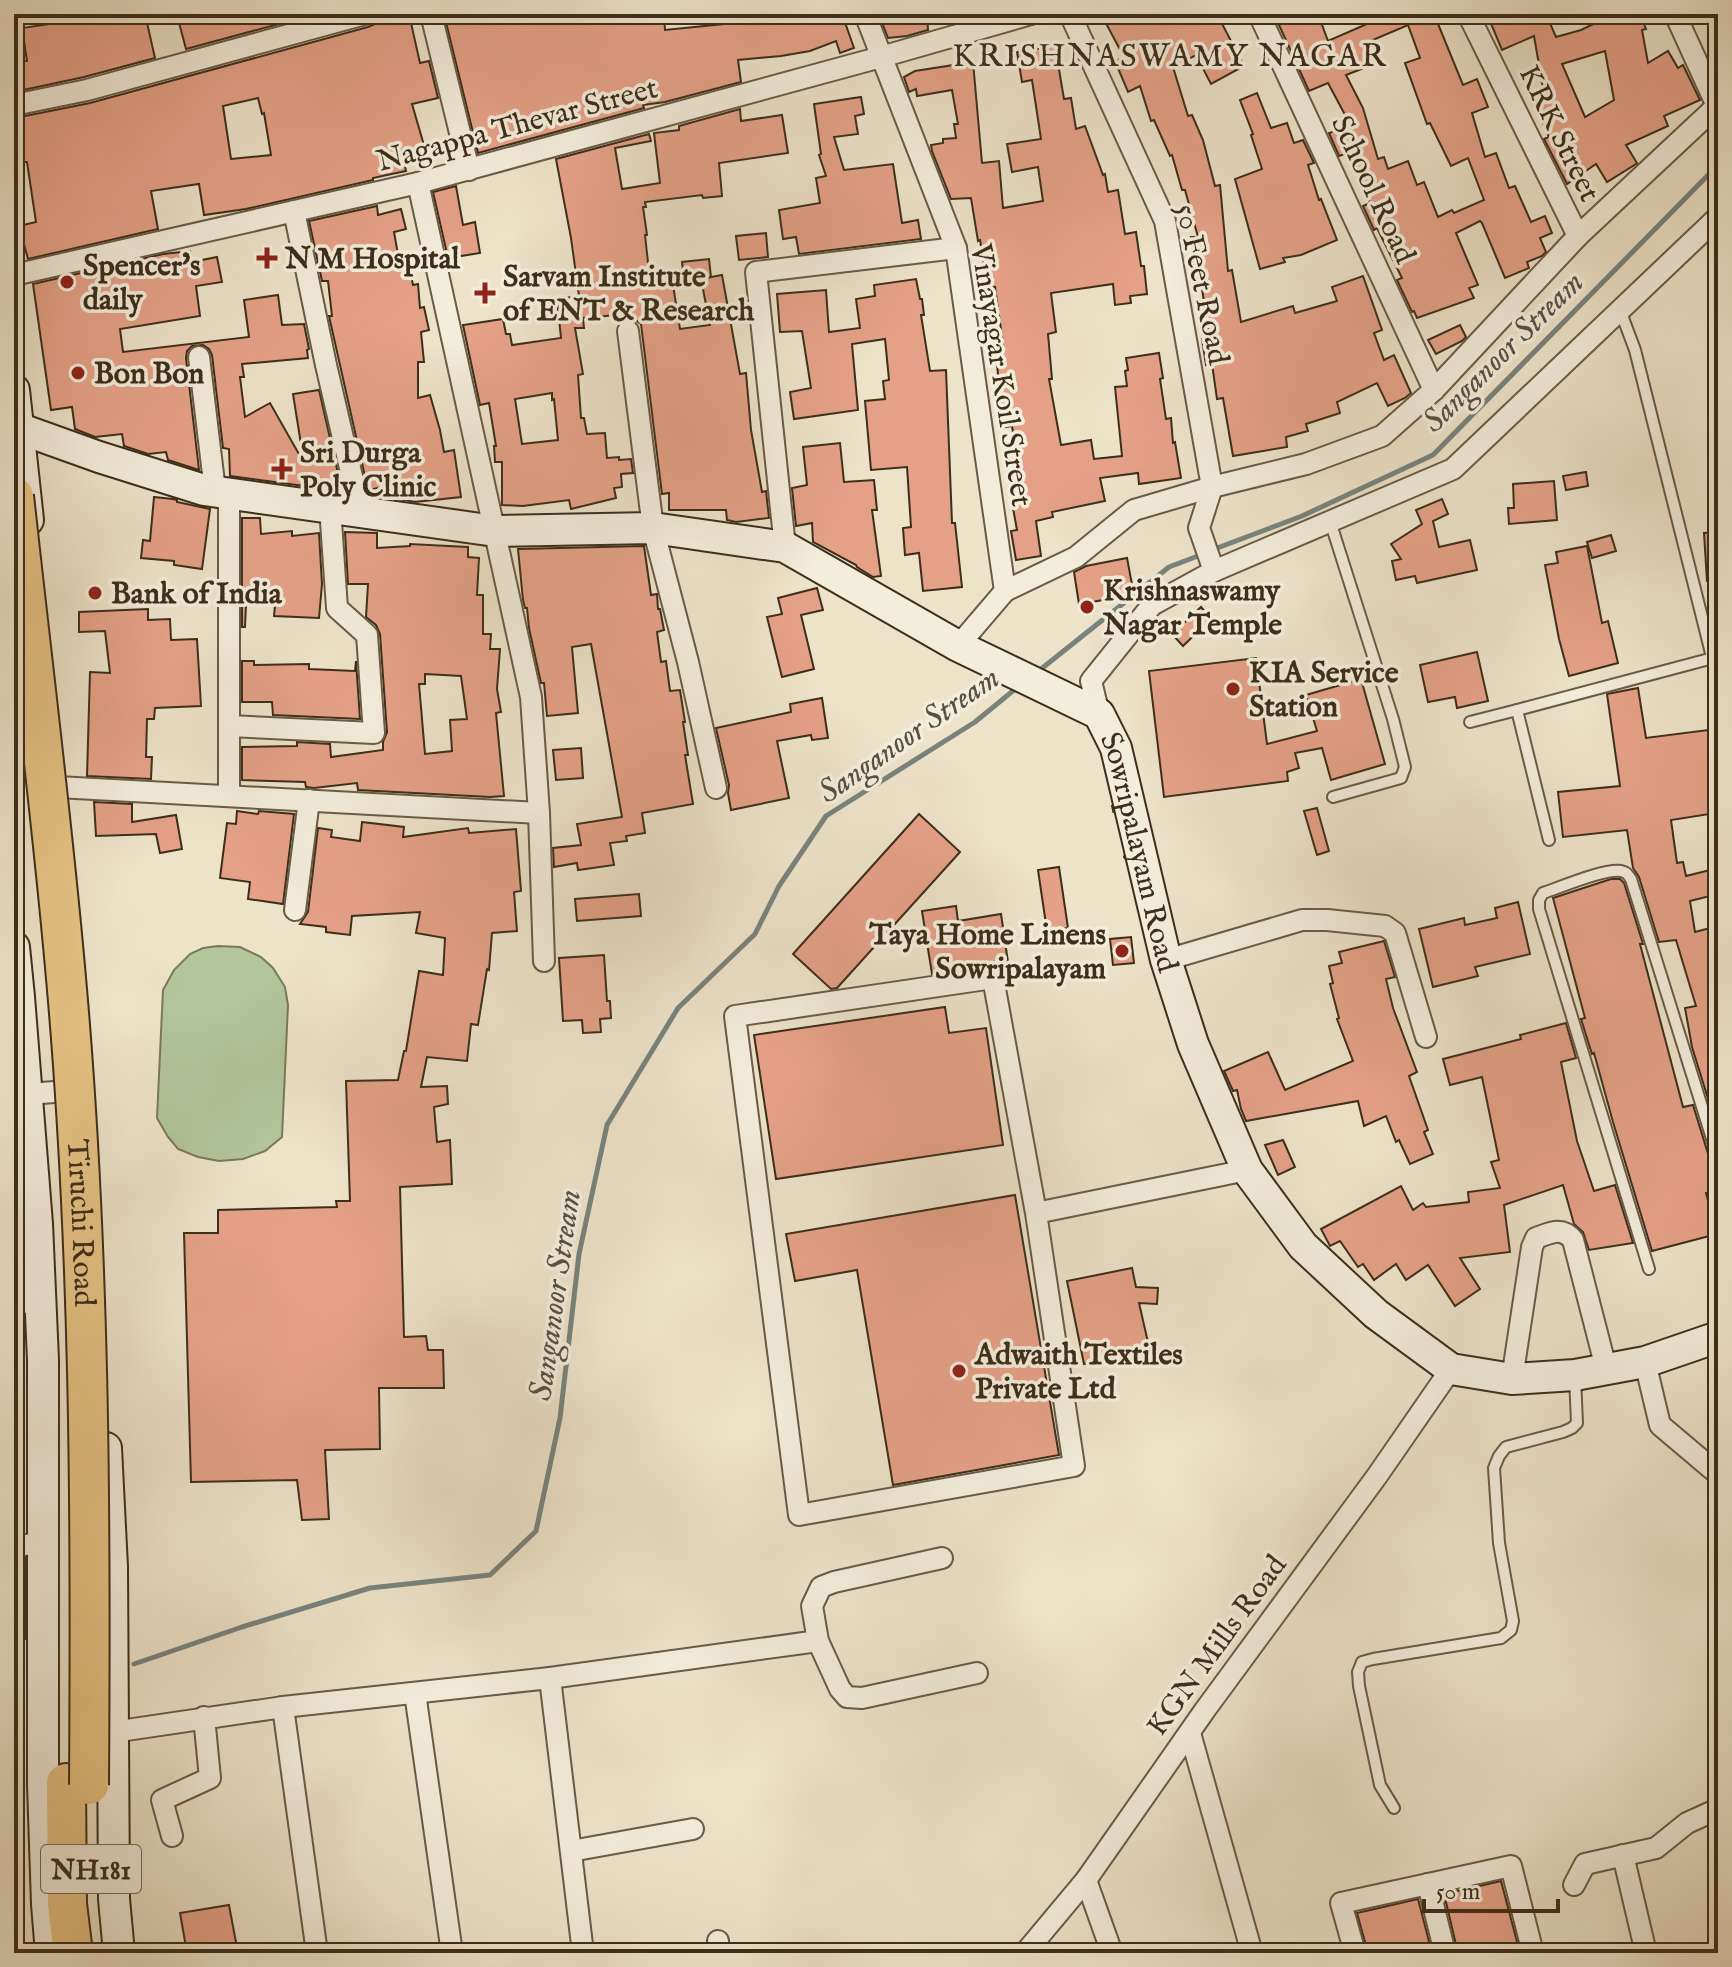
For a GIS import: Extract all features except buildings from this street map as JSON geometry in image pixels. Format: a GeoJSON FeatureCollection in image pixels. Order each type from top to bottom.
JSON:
{"type":"FeatureCollection","features":[{"type":"Feature","properties":{"kind":"highway","name":"Tiruchi Road"},"geometry":{"type":"LineString","coordinates":[[14,496],[65,968],[82,1241],[90,1513],[77,1784]]}},
{"type":"Feature","properties":{"kind":"highway","name":"Tiruchi Road"},"geometry":{"type":"LineString","coordinates":[[14,705],[51,1075],[77,1784],[99,1953]]}},
{"type":"Feature","properties":{"kind":"highway","name":"NH181"},"geometry":{"type":"LineString","coordinates":[[73,1953],[67,1904],[77,1784]]}},
{"type":"Feature","properties":{"kind":"street"},"geometry":{"type":"LineString","coordinates":[[14,105],[87,90],[365,14]]}},
{"type":"Feature","properties":{"kind":"street"},"geometry":{"type":"LineString","coordinates":[[431,14],[469,170]]}},
{"type":"Feature","properties":{"kind":"street","name":"Vinayagar Koil Street"},"geometry":{"type":"LineString","coordinates":[[865,14],[956,248],[1005,591]]}},
{"type":"Feature","properties":{"kind":"street","name":"Nagappa Thevar Street"},"geometry":{"type":"LineString","coordinates":[[14,275],[469,170],[1031,14]]}},
{"type":"Feature","properties":{"kind":"street","name":"50 Feet Road"},"geometry":{"type":"LineString","coordinates":[[1070,14],[1165,221],[1212,487]]}},
{"type":"Feature","properties":{"kind":"street","name":"School Road"},"geometry":{"type":"LineString","coordinates":[[1261,14],[1434,390]]}},
{"type":"Feature","properties":{"kind":"street","name":"KRK Street"},"geometry":{"type":"LineString","coordinates":[[1468,14],[1578,236]]}},
{"type":"Feature","properties":{"kind":"street"},"geometry":{"type":"LineString","coordinates":[[958,646],[1005,591],[1076,557],[1134,510],[1306,464],[1382,436],[1434,390],[1578,236],[1718,105],[1675,14]]}},
{"type":"Feature","properties":{"kind":"street"},"geometry":{"type":"LineString","coordinates":[[418,183],[531,697],[544,961]]}},
{"type":"Feature","properties":{"kind":"street"},"geometry":{"type":"LineString","coordinates":[[229,726],[374,733],[367,635],[337,608],[345,509],[326,365],[294,211]]}},
{"type":"Feature","properties":{"kind":"street"},"geometry":{"type":"LineString","coordinates":[[1099,714],[1091,681],[1152,605],[1214,571],[1453,469],[1718,217]]}},
{"type":"Feature","properties":{"kind":"street"},"geometry":{"type":"LineString","coordinates":[[785,547],[756,272],[956,248]]}},
{"type":"Feature","properties":{"kind":"street"},"geometry":{"type":"LineString","coordinates":[[628,331],[653,528],[688,662],[716,788]]}},
{"type":"Feature","properties":{"kind":"street"},"geometry":{"type":"LineString","coordinates":[[199,357],[222,492],[229,796]]}},
{"type":"Feature","properties":{"kind":"street"},"geometry":{"type":"LineString","coordinates":[[14,390],[91,1089],[112,1567],[114,1899],[119,1953]]}},
{"type":"Feature","properties":{"kind":"street","name":"Sowripalayam Road"},"geometry":{"type":"LineString","coordinates":[[18,428],[204,490],[495,531],[653,528],[785,547],[958,646],[1099,714],[1116,748],[1166,960],[1193,1044],[1247,1170],[1303,1246],[1376,1314],[1451,1369],[1512,1379],[1575,1375],[1645,1362],[1718,1337]]}},
{"type":"Feature","properties":{"kind":"street"},"geometry":{"type":"LineString","coordinates":[[1212,487],[1199,528],[1214,571]]}},
{"type":"Feature","properties":{"kind":"street"},"geometry":{"type":"LineString","coordinates":[[57,787],[539,813]]}},
{"type":"Feature","properties":{"kind":"street"},"geometry":{"type":"LineString","coordinates":[[295,910],[309,800]]}},
{"type":"Feature","properties":{"kind":"street"},"geometry":{"type":"LineString","coordinates":[[1166,960],[1302,920],[1385,926],[1395,933],[1426,1037]]}},
{"type":"Feature","properties":{"kind":"street"},"geometry":{"type":"LineString","coordinates":[[14,947],[28,1302],[29,1544],[51,1953]]}},
{"type":"Feature","properties":{"kind":"street"},"geometry":{"type":"LineString","coordinates":[[993,978],[1036,1213],[1074,1466],[799,1515],[735,1016],[993,978]]}},
{"type":"Feature","properties":{"kind":"street"},"geometry":{"type":"LineString","coordinates":[[20,1094],[91,1089]]}},
{"type":"Feature","properties":{"kind":"street"},"geometry":{"type":"LineString","coordinates":[[1036,1213],[1247,1170]]}},
{"type":"Feature","properties":{"kind":"street"},"geometry":{"type":"LineString","coordinates":[[1512,1379],[1532,1247],[1536,1238],[1559,1230],[1573,1240],[1606,1368]]}},
{"type":"Feature","properties":{"kind":"street"},"geometry":{"type":"LineString","coordinates":[[1645,1362],[1660,1425],[1718,1474]]}},
{"type":"Feature","properties":{"kind":"street","name":"KGN Mills Road"},"geometry":{"type":"LineString","coordinates":[[1025,1953],[1086,1880],[1451,1369]]}},
{"type":"Feature","properties":{"kind":"street"},"geometry":{"type":"LineString","coordinates":[[942,1558],[821,1587],[812,1606],[818,1641],[840,1689],[847,1697],[862,1698],[977,1673]]}},
{"type":"Feature","properties":{"kind":"street"},"geometry":{"type":"LineString","coordinates":[[113,1732],[204,1717],[550,1678],[818,1641]]}},
{"type":"Feature","properties":{"kind":"street"},"geometry":{"type":"LineString","coordinates":[[550,1678],[583,1953]]}},
{"type":"Feature","properties":{"kind":"street"},"geometry":{"type":"LineString","coordinates":[[415,1693],[452,1953]]}},
{"type":"Feature","properties":{"kind":"street"},"geometry":{"type":"LineString","coordinates":[[283,1707],[317,1953]]}},
{"type":"Feature","properties":{"kind":"street"},"geometry":{"type":"LineString","coordinates":[[172,1836],[162,1800],[210,1778],[204,1717]]}},
{"type":"Feature","properties":{"kind":"street"},"geometry":{"type":"LineString","coordinates":[[1190,1733],[1252,1953]]}},
{"type":"Feature","properties":{"kind":"street"},"geometry":{"type":"LineString","coordinates":[[1574,1885],[1585,1864],[1656,1848],[1687,1823],[1718,1809]]}},
{"type":"Feature","properties":{"kind":"street"},"geometry":{"type":"LineString","coordinates":[[571,1851],[693,1829]]}},
{"type":"Feature","properties":{"kind":"street"},"geometry":{"type":"LineString","coordinates":[[1623,1855],[1646,1953]]}},
{"type":"Feature","properties":{"kind":"street"},"geometry":{"type":"LineString","coordinates":[[1355,1953],[1341,1903],[1511,1866],[1533,1953]]}},
{"type":"Feature","properties":{"kind":"street"},"geometry":{"type":"LineString","coordinates":[[1086,1880],[1112,1953]]}},
{"type":"Feature","properties":{"kind":"street"},"geometry":{"type":"LineString","coordinates":[[1428,1884],[1445,1953]]}},
{"type":"Feature","properties":{"kind":"lane"},"geometry":{"type":"LineString","coordinates":[[1620,310],[1635,350],[1718,681]]}},
{"type":"Feature","properties":{"kind":"lane"},"geometry":{"type":"LineString","coordinates":[[1330,521],[1393,719],[1405,767],[1401,778],[1333,797]]}},
{"type":"Feature","properties":{"kind":"lane"},"geometry":{"type":"LineString","coordinates":[[1470,722],[1713,658]]}},
{"type":"Feature","properties":{"kind":"lane"},"geometry":{"type":"LineString","coordinates":[[1517,710],[1549,840]]}},
{"type":"Feature","properties":{"kind":"lane"},"geometry":{"type":"LineString","coordinates":[[1649,1269],[1539,909],[1543,893],[1607,872],[1627,873],[1631,879],[1718,1158]]}},
{"type":"Feature","properties":{"kind":"lane"},"geometry":{"type":"LineString","coordinates":[[1394,1808],[1380,1785],[1359,1686],[1358,1672],[1362,1662],[1501,1638],[1511,1630],[1513,1621],[1499,1543],[1494,1468],[1506,1447],[1563,1432],[1577,1423],[1575,1375]]}},
{"type":"Feature","properties":{"kind":"green space"},"geometry":{"type":"Polygon","coordinates":[[[218,946],[240,947],[261,957],[273,968],[285,987],[288,1005],[282,1137],[265,1151],[243,1159],[219,1161],[178,1149],[157,1118],[163,990],[174,970],[190,954],[218,946]]]}},
{"type":"Feature","properties":{"kind":"waterway","name":"Sanganoor Stream"},"geometry":{"type":"LineString","coordinates":[[1212,550],[1302,516],[1433,455],[1718,165]]}},
{"type":"Feature","properties":{"kind":"waterway","name":"Sanganoor Stream"},"geometry":{"type":"LineString","coordinates":[[1036,673],[1169,567],[1203,554]]}},
{"type":"Feature","properties":{"kind":"waterway","name":"Sanganoor Stream"},"geometry":{"type":"LineString","coordinates":[[134,1664],[370,1588],[490,1575],[536,1531],[560,1418],[579,1254],[607,1125],[678,1008],[755,934],[779,886],[826,816],[975,722],[1019,686]]}},
{"type":"Feature","properties":{"kind":"place","name":"N M Hospital"},"geometry":{"type":"Point","coordinates":[267,258]}},
{"type":"Feature","properties":{"kind":"place","name":"Spencer's daily"},"geometry":{"type":"Point","coordinates":[67,282]}},
{"type":"Feature","properties":{"kind":"place","name":"Sarvam Institute of ENT & Research"},"geometry":{"type":"Point","coordinates":[485,293]}},
{"type":"Feature","properties":{"kind":"place","name":"Bon Bon"},"geometry":{"type":"Point","coordinates":[78,373]}},
{"type":"Feature","properties":{"kind":"place","name":"Sri Durga Poly Clinic"},"geometry":{"type":"Point","coordinates":[282,469]}},
{"type":"Feature","properties":{"kind":"place","name":"Bank of India"},"geometry":{"type":"Point","coordinates":[95,593]}},
{"type":"Feature","properties":{"kind":"place","name":"Krishnaswamy Nagar Temple"},"geometry":{"type":"Point","coordinates":[1087,607]}},
{"type":"Feature","properties":{"kind":"place","name":"KIA Service Station"},"geometry":{"type":"Point","coordinates":[1233,689]}},
{"type":"Feature","properties":{"kind":"place","name":"Taya Home Linens Sowripalayam"},"geometry":{"type":"Point","coordinates":[1122,951]}},
{"type":"Feature","properties":{"kind":"place","name":"Adwaith Textiles Private Ltd"},"geometry":{"type":"Point","coordinates":[959,1371]}},
{"type":"Feature","properties":{"kind":"district","name":"KRISHNASWAMY NAGAR"},"geometry":{"type":"Point","coordinates":[1170,55]}}]}
